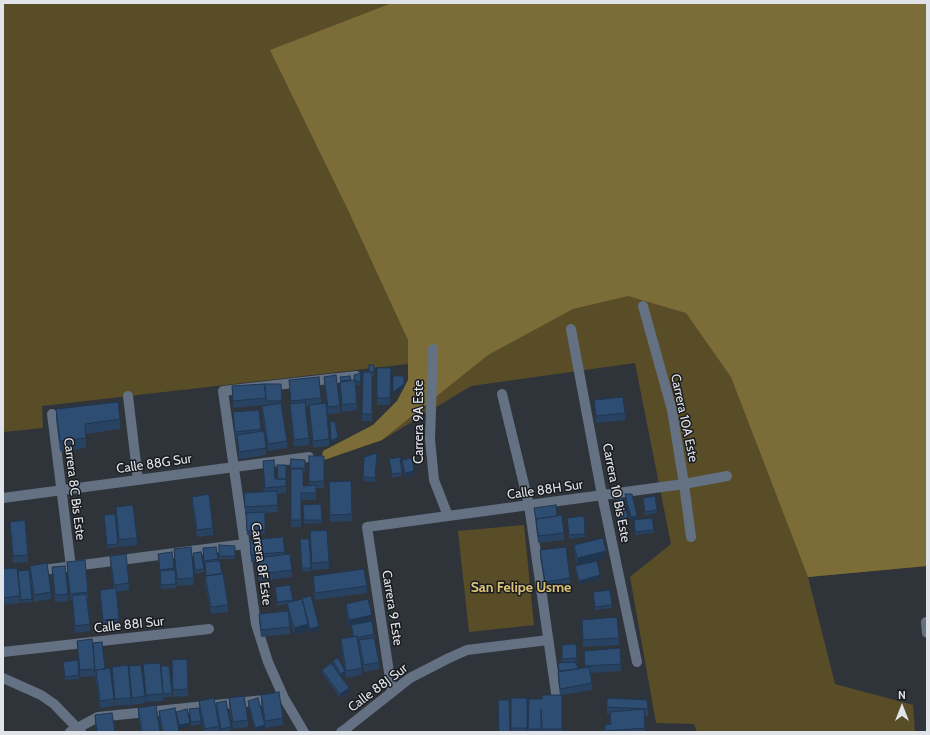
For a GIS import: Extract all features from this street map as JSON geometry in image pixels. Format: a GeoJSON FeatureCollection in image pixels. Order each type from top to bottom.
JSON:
{"type":"FeatureCollection","features":[{"type":"Feature","properties":{"kind":"street","name":"Carrera 10A Este"},"geometry":{"type":"LineString","coordinates":[[643,306],[672,410],[691,537]]}},
{"type":"Feature","properties":{"kind":"street","name":"Carrera 10 Bis Este"},"geometry":{"type":"LineString","coordinates":[[571,329],[602,495],[637,662]]}},
{"type":"Feature","properties":{"kind":"street","name":"Carrera 9A Este"},"geometry":{"type":"LineString","coordinates":[[433,349],[430,439],[434,480],[448,516]]}},
{"type":"Feature","properties":{"kind":"street","name":"Carrera 8F Este"},"geometry":{"type":"LineString","coordinates":[[304,732],[284,698],[268,662],[256,624],[223,391],[356,376]]}},
{"type":"Feature","properties":{"kind":"street"},"geometry":{"type":"LineString","coordinates":[[502,394],[529,505],[556,693]]}},
{"type":"Feature","properties":{"kind":"street"},"geometry":{"type":"LineString","coordinates":[[128,396],[138,480]]}},
{"type":"Feature","properties":{"kind":"street","name":"Carrera 8C Bis Este"},"geometry":{"type":"LineString","coordinates":[[52,414],[71,567]]}},
{"type":"Feature","properties":{"kind":"street","name":"Calle 88G Sur"},"geometry":{"type":"LineString","coordinates":[[3,498],[309,457]]}},
{"type":"Feature","properties":{"kind":"street","name":"Calle 88H Sur"},"geometry":{"type":"LineString","coordinates":[[367,527],[684,484],[727,476]]}},
{"type":"Feature","properties":{"kind":"street","name":"Carrera 9 Este"},"geometry":{"type":"LineString","coordinates":[[367,527],[392,692]]}},
{"type":"Feature","properties":{"kind":"street"},"geometry":{"type":"LineString","coordinates":[[26,572],[245,544]]}},
{"type":"Feature","properties":{"kind":"street"},"geometry":{"type":"LineString","coordinates":[[926,622],[927,633]]}},
{"type":"Feature","properties":{"kind":"street","name":"Calle 88I Sur"},"geometry":{"type":"LineString","coordinates":[[3,652],[209,629]]}},
{"type":"Feature","properties":{"kind":"street","name":"Calle 88J Sur"},"geometry":{"type":"LineString","coordinates":[[340,732],[410,678],[448,658],[467,650],[548,640]]}},
{"type":"Feature","properties":{"kind":"street"},"geometry":{"type":"LineString","coordinates":[[6,682],[41,694],[54,704],[76,731],[98,717],[284,698]]}},
{"type":"Feature","properties":{"kind":"shaded area"},"geometry":{"type":"Polygon","coordinates":[[[3,3],[927,3],[927,566],[808,577],[835,684],[913,705],[915,732],[697,732],[694,724],[656,723],[630,577],[671,544],[635,363],[471,386],[382,440],[321,461],[323,451],[373,425],[397,401],[408,380],[408,364],[42,406],[43,428],[3,432],[3,3]]]}},
{"type":"Feature","properties":{"kind":"shaded area"},"geometry":{"type":"Polygon","coordinates":[[[392,3],[927,3],[927,566],[808,577],[731,377],[686,313],[628,296],[573,309],[488,355],[382,440],[321,461],[323,451],[373,425],[397,401],[408,380],[408,340],[348,210],[270,50],[392,3]]]}},
{"type":"Feature","properties":{"kind":"shaded area"},"geometry":{"type":"Polygon","coordinates":[[[524,525],[534,625],[469,632],[458,531],[524,525]]]}},
{"type":"Feature","properties":{"kind":"building"},"geometry":{"type":"Polygon","coordinates":[[[369,365],[374,365],[374,372],[369,372],[369,365]]]}},
{"type":"Feature","properties":{"kind":"building"},"geometry":{"type":"Polygon","coordinates":[[[377,368],[391,368],[390,398],[377,398],[377,368]]]}},
{"type":"Feature","properties":{"kind":"building"},"geometry":{"type":"Polygon","coordinates":[[[363,372],[372,372],[372,414],[362,414],[363,372]]]}},
{"type":"Feature","properties":{"kind":"building"},"geometry":{"type":"Polygon","coordinates":[[[361,373],[360,382],[355,381],[354,375],[361,373]]]}},
{"type":"Feature","properties":{"kind":"building"},"geometry":{"type":"Polygon","coordinates":[[[336,375],[340,406],[328,407],[324,377],[336,375]]]}},
{"type":"Feature","properties":{"kind":"building"},"geometry":{"type":"Polygon","coordinates":[[[350,376],[351,380],[341,381],[340,377],[350,376]]]}},
{"type":"Feature","properties":{"kind":"building"},"geometry":{"type":"Polygon","coordinates":[[[393,376],[404,376],[404,384],[393,392],[393,376]]]}},
{"type":"Feature","properties":{"kind":"building"},"geometry":{"type":"Polygon","coordinates":[[[319,377],[321,398],[291,401],[289,380],[319,377]]]}},
{"type":"Feature","properties":{"kind":"building"},"geometry":{"type":"Polygon","coordinates":[[[355,380],[357,403],[342,405],[340,382],[355,380]]]}},
{"type":"Feature","properties":{"kind":"building"},"geometry":{"type":"Polygon","coordinates":[[[264,384],[266,398],[233,401],[232,386],[264,384]]]}},
{"type":"Feature","properties":{"kind":"building"},"geometry":{"type":"Polygon","coordinates":[[[265,384],[281,384],[282,401],[266,401],[265,384]]]}},
{"type":"Feature","properties":{"kind":"building"},"geometry":{"type":"Polygon","coordinates":[[[623,397],[625,413],[596,416],[594,400],[623,397]]]}},
{"type":"Feature","properties":{"kind":"building"},"geometry":{"type":"Polygon","coordinates":[[[118,402],[120,419],[85,424],[86,438],[60,441],[56,409],[118,402]]]}},
{"type":"Feature","properties":{"kind":"building"},"geometry":{"type":"Polygon","coordinates":[[[305,402],[309,438],[294,440],[290,404],[305,402]]]}},
{"type":"Feature","properties":{"kind":"building"},"geometry":{"type":"Polygon","coordinates":[[[281,403],[287,441],[268,444],[262,406],[281,403]]]}},
{"type":"Feature","properties":{"kind":"building"},"geometry":{"type":"Polygon","coordinates":[[[326,403],[329,439],[313,441],[309,405],[326,403]]]}},
{"type":"Feature","properties":{"kind":"building"},"geometry":{"type":"Polygon","coordinates":[[[259,410],[261,429],[235,432],[233,412],[259,410]]]}},
{"type":"Feature","properties":{"kind":"building"},"geometry":{"type":"Polygon","coordinates":[[[330,421],[335,422],[338,437],[331,441],[330,421]]]}},
{"type":"Feature","properties":{"kind":"building"},"geometry":{"type":"Polygon","coordinates":[[[264,431],[266,448],[239,452],[237,435],[264,431]]]}},
{"type":"Feature","properties":{"kind":"building"},"geometry":{"type":"Polygon","coordinates":[[[377,453],[375,478],[363,477],[364,457],[377,453]]]}},
{"type":"Feature","properties":{"kind":"building"},"geometry":{"type":"Polygon","coordinates":[[[309,456],[324,456],[324,481],[309,482],[309,456]]]}},
{"type":"Feature","properties":{"kind":"building"},"geometry":{"type":"Polygon","coordinates":[[[400,457],[402,473],[392,474],[389,459],[400,457]]]}},
{"type":"Feature","properties":{"kind":"building"},"geometry":{"type":"Polygon","coordinates":[[[412,458],[414,471],[405,473],[402,460],[412,458]]]}},
{"type":"Feature","properties":{"kind":"building"},"geometry":{"type":"Polygon","coordinates":[[[291,459],[305,460],[305,468],[290,468],[291,459]]]}},
{"type":"Feature","properties":{"kind":"building"},"geometry":{"type":"Polygon","coordinates":[[[274,460],[275,479],[286,479],[286,486],[265,488],[263,461],[274,460]]]}},
{"type":"Feature","properties":{"kind":"building"},"geometry":{"type":"Polygon","coordinates":[[[277,465],[286,465],[286,479],[278,479],[277,465]]]}},
{"type":"Feature","properties":{"kind":"building"},"geometry":{"type":"Polygon","coordinates":[[[291,469],[303,469],[303,486],[316,485],[316,493],[301,493],[301,520],[291,520],[291,469]]]}},
{"type":"Feature","properties":{"kind":"building"},"geometry":{"type":"Polygon","coordinates":[[[351,481],[352,514],[330,515],[329,482],[351,481]]]}},
{"type":"Feature","properties":{"kind":"building"},"geometry":{"type":"Polygon","coordinates":[[[277,491],[278,505],[245,507],[244,493],[277,491]]]}},
{"type":"Feature","properties":{"kind":"building"},"geometry":{"type":"Polygon","coordinates":[[[209,494],[213,528],[197,530],[192,497],[209,494]]]}},
{"type":"Feature","properties":{"kind":"building"},"geometry":{"type":"Polygon","coordinates":[[[625,494],[632,494],[637,516],[631,517],[625,494]]]}},
{"type":"Feature","properties":{"kind":"building"},"geometry":{"type":"Polygon","coordinates":[[[655,496],[657,510],[645,512],[643,498],[655,496]]]}},
{"type":"Feature","properties":{"kind":"building"},"geometry":{"type":"Polygon","coordinates":[[[624,498],[628,518],[619,519],[616,499],[624,498]]]}},
{"type":"Feature","properties":{"kind":"building"},"geometry":{"type":"Polygon","coordinates":[[[321,504],[322,520],[304,520],[303,505],[321,504]]]}},
{"type":"Feature","properties":{"kind":"building"},"geometry":{"type":"Polygon","coordinates":[[[133,505],[137,538],[119,540],[116,507],[133,505]]]}},
{"type":"Feature","properties":{"kind":"building"},"geometry":{"type":"Polygon","coordinates":[[[556,505],[557,516],[536,519],[534,508],[556,505]]]}},
{"type":"Feature","properties":{"kind":"building"},"geometry":{"type":"Polygon","coordinates":[[[265,512],[265,530],[247,531],[246,513],[265,512]]]}},
{"type":"Feature","properties":{"kind":"building"},"geometry":{"type":"Polygon","coordinates":[[[115,514],[118,544],[107,545],[104,515],[115,514]]]}},
{"type":"Feature","properties":{"kind":"building"},"geometry":{"type":"Polygon","coordinates":[[[562,515],[564,533],[538,536],[536,519],[562,515]]]}},
{"type":"Feature","properties":{"kind":"building"},"geometry":{"type":"Polygon","coordinates":[[[584,516],[585,534],[569,535],[567,518],[584,516]]]}},
{"type":"Feature","properties":{"kind":"building"},"geometry":{"type":"Polygon","coordinates":[[[652,518],[654,530],[635,532],[634,520],[652,518]]]}},
{"type":"Feature","properties":{"kind":"building"},"geometry":{"type":"Polygon","coordinates":[[[25,520],[28,555],[13,556],[10,522],[25,520]]]}},
{"type":"Feature","properties":{"kind":"building"},"geometry":{"type":"Polygon","coordinates":[[[327,530],[329,562],[312,563],[310,531],[327,530]]]}},
{"type":"Feature","properties":{"kind":"building"},"geometry":{"type":"Polygon","coordinates":[[[283,537],[285,552],[251,555],[250,540],[283,537]]]}},
{"type":"Feature","properties":{"kind":"building"},"geometry":{"type":"Polygon","coordinates":[[[603,538],[606,551],[577,558],[574,545],[603,538]]]}},
{"type":"Feature","properties":{"kind":"building"},"geometry":{"type":"Polygon","coordinates":[[[300,539],[309,539],[311,568],[302,568],[300,539]]]}},
{"type":"Feature","properties":{"kind":"building"},"geometry":{"type":"Polygon","coordinates":[[[219,545],[235,546],[235,556],[219,556],[219,545]]]}},
{"type":"Feature","properties":{"kind":"building"},"geometry":{"type":"Polygon","coordinates":[[[191,547],[194,578],[177,579],[174,549],[191,547]]]}},
{"type":"Feature","properties":{"kind":"building"},"geometry":{"type":"Polygon","coordinates":[[[216,547],[218,559],[204,561],[203,548],[216,547]]]}},
{"type":"Feature","properties":{"kind":"building"},"geometry":{"type":"Polygon","coordinates":[[[566,547],[570,578],[545,582],[540,550],[566,547]]]}},
{"type":"Feature","properties":{"kind":"building"},"geometry":{"type":"Polygon","coordinates":[[[172,552],[174,568],[160,570],[158,554],[172,552]]]}},
{"type":"Feature","properties":{"kind":"building"},"geometry":{"type":"Polygon","coordinates":[[[201,552],[204,569],[195,570],[193,553],[201,552]]]}},
{"type":"Feature","properties":{"kind":"building"},"geometry":{"type":"Polygon","coordinates":[[[126,554],[129,583],[114,585],[110,556],[126,554]]]}},
{"type":"Feature","properties":{"kind":"building"},"geometry":{"type":"Polygon","coordinates":[[[290,554],[292,570],[259,574],[257,558],[290,554]]]}},
{"type":"Feature","properties":{"kind":"building"},"geometry":{"type":"Polygon","coordinates":[[[85,560],[88,592],[70,594],[67,562],[85,560]]]}},
{"type":"Feature","properties":{"kind":"building"},"geometry":{"type":"Polygon","coordinates":[[[220,561],[222,574],[206,576],[205,562],[220,561]]]}},
{"type":"Feature","properties":{"kind":"building"},"geometry":{"type":"Polygon","coordinates":[[[597,561],[600,575],[579,581],[575,566],[597,561]]]}},
{"type":"Feature","properties":{"kind":"building"},"geometry":{"type":"Polygon","coordinates":[[[47,563],[51,592],[34,595],[30,566],[47,563]]]}},
{"type":"Feature","properties":{"kind":"building"},"geometry":{"type":"Polygon","coordinates":[[[65,566],[68,594],[55,595],[52,567],[65,566]]]}},
{"type":"Feature","properties":{"kind":"building"},"geometry":{"type":"Polygon","coordinates":[[[17,568],[20,596],[3,598],[3,569],[17,568]]]}},
{"type":"Feature","properties":{"kind":"building"},"geometry":{"type":"Polygon","coordinates":[[[364,569],[367,586],[315,593],[313,576],[364,569]]]}},
{"type":"Feature","properties":{"kind":"building"},"geometry":{"type":"Polygon","coordinates":[[[29,570],[32,599],[21,600],[18,571],[29,570]]]}},
{"type":"Feature","properties":{"kind":"building"},"geometry":{"type":"Polygon","coordinates":[[[175,570],[176,584],[161,585],[160,571],[175,570]]]}},
{"type":"Feature","properties":{"kind":"building"},"geometry":{"type":"Polygon","coordinates":[[[223,573],[228,605],[211,607],[205,576],[223,573]]]}},
{"type":"Feature","properties":{"kind":"building"},"geometry":{"type":"Polygon","coordinates":[[[290,585],[293,600],[277,602],[275,587],[290,585]]]}},
{"type":"Feature","properties":{"kind":"building"},"geometry":{"type":"Polygon","coordinates":[[[116,588],[119,619],[103,620],[100,590],[116,588]]]}},
{"type":"Feature","properties":{"kind":"building"},"geometry":{"type":"Polygon","coordinates":[[[610,590],[612,605],[595,607],[593,592],[610,590]]]}},
{"type":"Feature","properties":{"kind":"building"},"geometry":{"type":"Polygon","coordinates":[[[86,594],[90,624],[75,626],[72,596],[86,594]]]}},
{"type":"Feature","properties":{"kind":"building"},"geometry":{"type":"Polygon","coordinates":[[[311,596],[319,626],[310,629],[302,598],[311,596]]]}},
{"type":"Feature","properties":{"kind":"building"},"geometry":{"type":"Polygon","coordinates":[[[302,599],[308,624],[294,628],[287,603],[302,599]]]}},
{"type":"Feature","properties":{"kind":"building"},"geometry":{"type":"Polygon","coordinates":[[[368,599],[372,615],[349,620],[346,604],[368,599]]]}},
{"type":"Feature","properties":{"kind":"building"},"geometry":{"type":"Polygon","coordinates":[[[288,611],[290,627],[261,630],[259,614],[288,611]]]}},
{"type":"Feature","properties":{"kind":"building"},"geometry":{"type":"Polygon","coordinates":[[[617,617],[619,638],[583,640],[582,620],[617,617]]]}},
{"type":"Feature","properties":{"kind":"building"},"geometry":{"type":"Polygon","coordinates":[[[372,621],[374,634],[357,638],[357,636],[354,637],[351,625],[372,621]]]}},
{"type":"Feature","properties":{"kind":"building"},"geometry":{"type":"Polygon","coordinates":[[[357,636],[362,668],[346,671],[341,639],[357,636]]]}},
{"type":"Feature","properties":{"kind":"building"},"geometry":{"type":"Polygon","coordinates":[[[374,638],[379,662],[364,665],[359,640],[374,638]]]}},
{"type":"Feature","properties":{"kind":"building"},"geometry":{"type":"Polygon","coordinates":[[[92,639],[95,669],[80,670],[77,641],[92,639]]]}},
{"type":"Feature","properties":{"kind":"building"},"geometry":{"type":"Polygon","coordinates":[[[102,642],[105,669],[96,670],[95,672],[93,643],[102,642]]]}},
{"type":"Feature","properties":{"kind":"building"},"geometry":{"type":"Polygon","coordinates":[[[576,644],[577,658],[562,659],[562,645],[576,644]]]}},
{"type":"Feature","properties":{"kind":"building"},"geometry":{"type":"Polygon","coordinates":[[[620,648],[621,664],[585,666],[584,651],[620,648]]]}},
{"type":"Feature","properties":{"kind":"building"},"geometry":{"type":"Polygon","coordinates":[[[338,658],[345,671],[340,674],[333,660],[338,658]]]}},
{"type":"Feature","properties":{"kind":"building"},"geometry":{"type":"Polygon","coordinates":[[[187,659],[188,689],[173,690],[172,660],[187,659]]]}},
{"type":"Feature","properties":{"kind":"building"},"geometry":{"type":"Polygon","coordinates":[[[78,660],[79,675],[65,677],[63,662],[78,660]]]}},
{"type":"Feature","properties":{"kind":"building"},"geometry":{"type":"Polygon","coordinates":[[[575,662],[579,669],[559,671],[558,663],[575,662]]]}},
{"type":"Feature","properties":{"kind":"building"},"geometry":{"type":"Polygon","coordinates":[[[160,663],[163,694],[146,695],[143,664],[160,663]]]}},
{"type":"Feature","properties":{"kind":"building"},"geometry":{"type":"Polygon","coordinates":[[[331,663],[349,688],[340,694],[322,670],[331,663]]]}},
{"type":"Feature","properties":{"kind":"building"},"geometry":{"type":"Polygon","coordinates":[[[128,665],[131,698],[115,699],[112,667],[128,665]]]}},
{"type":"Feature","properties":{"kind":"building"},"geometry":{"type":"Polygon","coordinates":[[[141,665],[145,696],[132,698],[129,666],[141,665]]]}},
{"type":"Feature","properties":{"kind":"building"},"geometry":{"type":"Polygon","coordinates":[[[161,666],[169,666],[172,693],[163,694],[161,666]]]}},
{"type":"Feature","properties":{"kind":"building"},"geometry":{"type":"Polygon","coordinates":[[[589,667],[592,683],[560,689],[558,672],[589,667]]]}},
{"type":"Feature","properties":{"kind":"building"},"geometry":{"type":"Polygon","coordinates":[[[110,668],[114,699],[100,701],[96,670],[110,668]]]}},
{"type":"Feature","properties":{"kind":"building"},"geometry":{"type":"Polygon","coordinates":[[[279,692],[283,718],[265,721],[261,695],[279,692]]]}},
{"type":"Feature","properties":{"kind":"building"},"geometry":{"type":"Polygon","coordinates":[[[542,695],[562,695],[562,729],[542,729],[541,709],[541,729],[528,729],[529,699],[542,699],[542,695]]]}},
{"type":"Feature","properties":{"kind":"building"},"geometry":{"type":"Polygon","coordinates":[[[244,696],[248,720],[233,722],[229,698],[244,696]]]}},
{"type":"Feature","properties":{"kind":"building"},"geometry":{"type":"Polygon","coordinates":[[[214,698],[219,726],[205,729],[199,701],[214,698]]]}},
{"type":"Feature","properties":{"kind":"building"},"geometry":{"type":"Polygon","coordinates":[[[258,698],[265,725],[255,728],[248,701],[258,698]]]}},
{"type":"Feature","properties":{"kind":"building"},"geometry":{"type":"Polygon","coordinates":[[[511,698],[527,698],[527,728],[511,728],[511,698]]]}},
{"type":"Feature","properties":{"kind":"building"},"geometry":{"type":"Polygon","coordinates":[[[607,698],[647,700],[648,709],[607,707],[607,698]]]}},
{"type":"Feature","properties":{"kind":"building"},"geometry":{"type":"Polygon","coordinates":[[[498,700],[509,700],[510,732],[499,732],[498,700]]]}},
{"type":"Feature","properties":{"kind":"building"},"geometry":{"type":"Polygon","coordinates":[[[226,701],[231,727],[221,729],[216,703],[226,701]]]}},
{"type":"Feature","properties":{"kind":"building"},"geometry":{"type":"Polygon","coordinates":[[[156,705],[160,732],[142,732],[138,708],[156,705]]]}},
{"type":"Feature","properties":{"kind":"building"},"geometry":{"type":"Polygon","coordinates":[[[175,708],[179,732],[163,732],[159,711],[175,708]]]}},
{"type":"Feature","properties":{"kind":"building"},"geometry":{"type":"Polygon","coordinates":[[[199,708],[201,721],[191,722],[189,709],[199,708]]]}},
{"type":"Feature","properties":{"kind":"building"},"geometry":{"type":"Polygon","coordinates":[[[187,709],[190,723],[179,725],[176,712],[187,709]]]}},
{"type":"Feature","properties":{"kind":"building"},"geometry":{"type":"Polygon","coordinates":[[[644,709],[645,728],[605,731],[605,725],[611,724],[610,712],[644,709]]]}},
{"type":"Feature","properties":{"kind":"building"},"geometry":{"type":"Polygon","coordinates":[[[112,713],[115,732],[97,732],[95,715],[112,713]]]}},
{"type":"Feature","properties":{"kind":"district","name":"San Felipe Usme"},"geometry":{"type":"Point","coordinates":[521,588]}}]}
